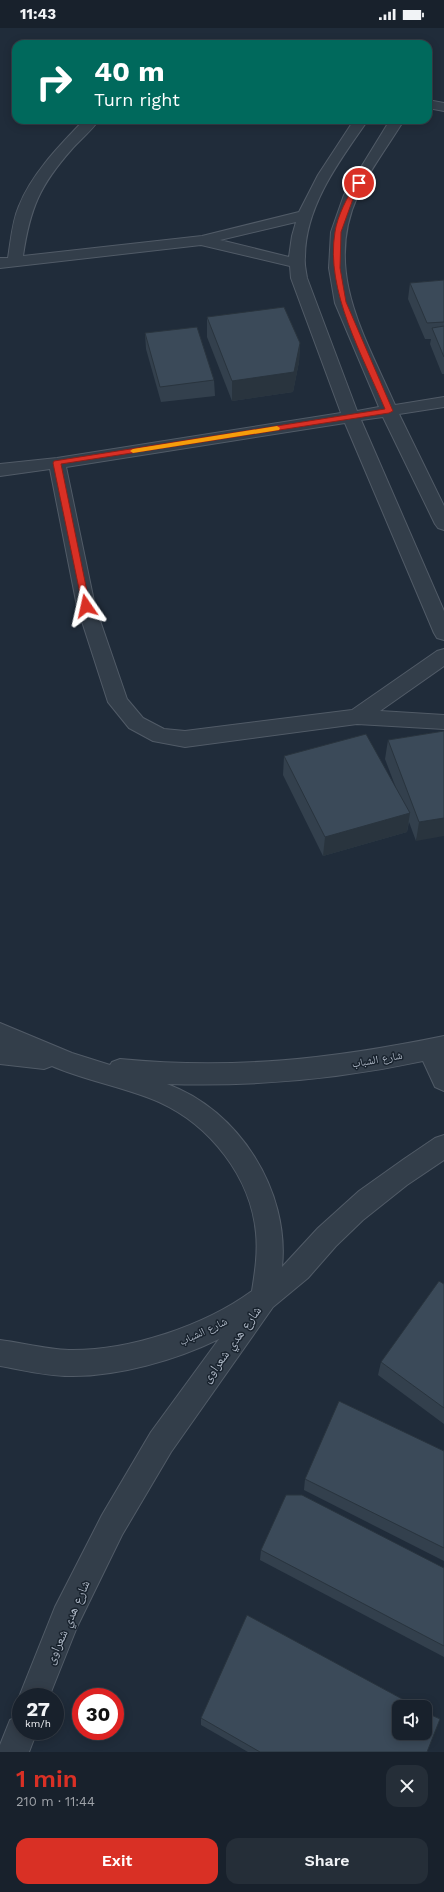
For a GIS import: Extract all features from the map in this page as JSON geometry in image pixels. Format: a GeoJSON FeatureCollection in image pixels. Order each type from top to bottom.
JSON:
{"type":"FeatureCollection","features":[{"type":"Feature","properties":{"kind":"street"},"geometry":{"type":"LineString","coordinates":[[432,105],[444,107]]}},
{"type":"Feature","properties":{"kind":"street"},"geometry":{"type":"LineString","coordinates":[[88,124],[71,142],[46,173],[29,199],[7,262],[202,240],[305,216]]}},
{"type":"Feature","properties":{"kind":"street"},"geometry":{"type":"LineString","coordinates":[[359,124],[320,187],[305,216],[297,240],[296,263],[299,278],[351,416],[444,633]]}},
{"type":"Feature","properties":{"kind":"street"},"geometry":{"type":"LineString","coordinates":[[394,124],[351,196],[338,232],[337,268],[343,302],[389,411],[444,524]]}},
{"type":"Feature","properties":{"kind":"street"},"geometry":{"type":"LineString","coordinates":[[202,240],[296,263]]}},
{"type":"Feature","properties":{"kind":"street"},"geometry":{"type":"LineString","coordinates":[[0,470],[57,463],[444,402]]}},
{"type":"Feature","properties":{"kind":"street"},"geometry":{"type":"LineString","coordinates":[[57,463],[86,606],[118,702],[136,723],[160,736],[185,739],[357,717],[444,722]]}},
{"type":"Feature","properties":{"kind":"street"},"geometry":{"type":"LineString","coordinates":[[357,717],[444,656]]}},
{"type":"Feature","properties":{"kind":"street"},"geometry":{"type":"LineString","coordinates":[[0,1033],[67,1062]]}},
{"type":"Feature","properties":{"kind":"street"},"geometry":{"type":"LineString","coordinates":[[437,1048],[444,1080]]}},
{"type":"Feature","properties":{"kind":"street","name":"شارع الشباب"},"geometry":{"type":"LineString","coordinates":[[0,1054],[146,1072],[206,1075],[266,1074],[320,1068],[437,1048]]}},
{"type":"Feature","properties":{"kind":"street","name":"شارع هدي شعراوى"},"geometry":{"type":"LineString","coordinates":[[38,1688],[66,1618],[116,1519],[161,1442],[264,1298],[269,1265],[269,1233],[262,1201],[250,1172],[233,1146],[214,1125],[191,1108],[166,1094],[67,1062]]}},
{"type":"Feature","properties":{"kind":"street","name":"شارع الشباب"},"geometry":{"type":"LineString","coordinates":[[0,1353],[69,1363],[107,1360],[144,1353],[180,1342],[224,1322],[264,1298],[299,1270],[328,1237],[365,1203],[403,1172],[444,1146]]}},
{"type":"Feature","properties":{"kind":"building"},"geometry":{"type":"Polygon","coordinates":[[[444,280],[444,322],[427,323],[410,283],[444,280]]]}},
{"type":"Feature","properties":{"kind":"building"},"geometry":{"type":"Polygon","coordinates":[[[284,307],[300,343],[294,372],[232,381],[207,317],[284,307]]]}},
{"type":"Feature","properties":{"kind":"building"},"geometry":{"type":"Polygon","coordinates":[[[444,326],[444,357],[432,328],[444,326]]]}},
{"type":"Feature","properties":{"kind":"building"},"geometry":{"type":"Polygon","coordinates":[[[197,327],[214,380],[160,387],[145,333],[197,327]]]}},
{"type":"Feature","properties":{"kind":"building"},"geometry":{"type":"Polygon","coordinates":[[[444,731],[444,818],[419,822],[388,740],[444,731]]]}},
{"type":"Feature","properties":{"kind":"building"},"geometry":{"type":"Polygon","coordinates":[[[366,734],[410,813],[325,837],[284,756],[366,734]]]}},
{"type":"Feature","properties":{"kind":"building"},"geometry":{"type":"Polygon","coordinates":[[[439,1281],[444,1284],[444,1408],[381,1362],[439,1281]]]}},
{"type":"Feature","properties":{"kind":"building"},"geometry":{"type":"Polygon","coordinates":[[[339,1401],[444,1451],[444,1548],[305,1479],[339,1401]]]}},
{"type":"Feature","properties":{"kind":"building"},"geometry":{"type":"Polygon","coordinates":[[[286,1495],[302,1495],[444,1568],[444,1646],[261,1550],[286,1495]]]}},
{"type":"Feature","properties":{"kind":"building"},"geometry":{"type":"Polygon","coordinates":[[[247,1615],[404,1700],[392,1700],[392,1740],[432,1740],[427,1752],[260,1752],[201,1718],[247,1615]]]}},
{"type":"Feature","properties":{"kind":"building"},"geometry":{"type":"Polygon","coordinates":[[[432,1715],[440,1719],[432,1739],[432,1715]]]}},
{"type":"Feature","properties":{"kind":"slow traffic"},"geometry":{"type":"LineString","coordinates":[[133,451],[277,428]]}},
{"type":"Feature","properties":{"kind":"route"},"geometry":{"type":"LineString","coordinates":[[86,606],[57,463],[389,411],[343,302],[337,268],[338,232],[351,196],[359,183]]}}]}
